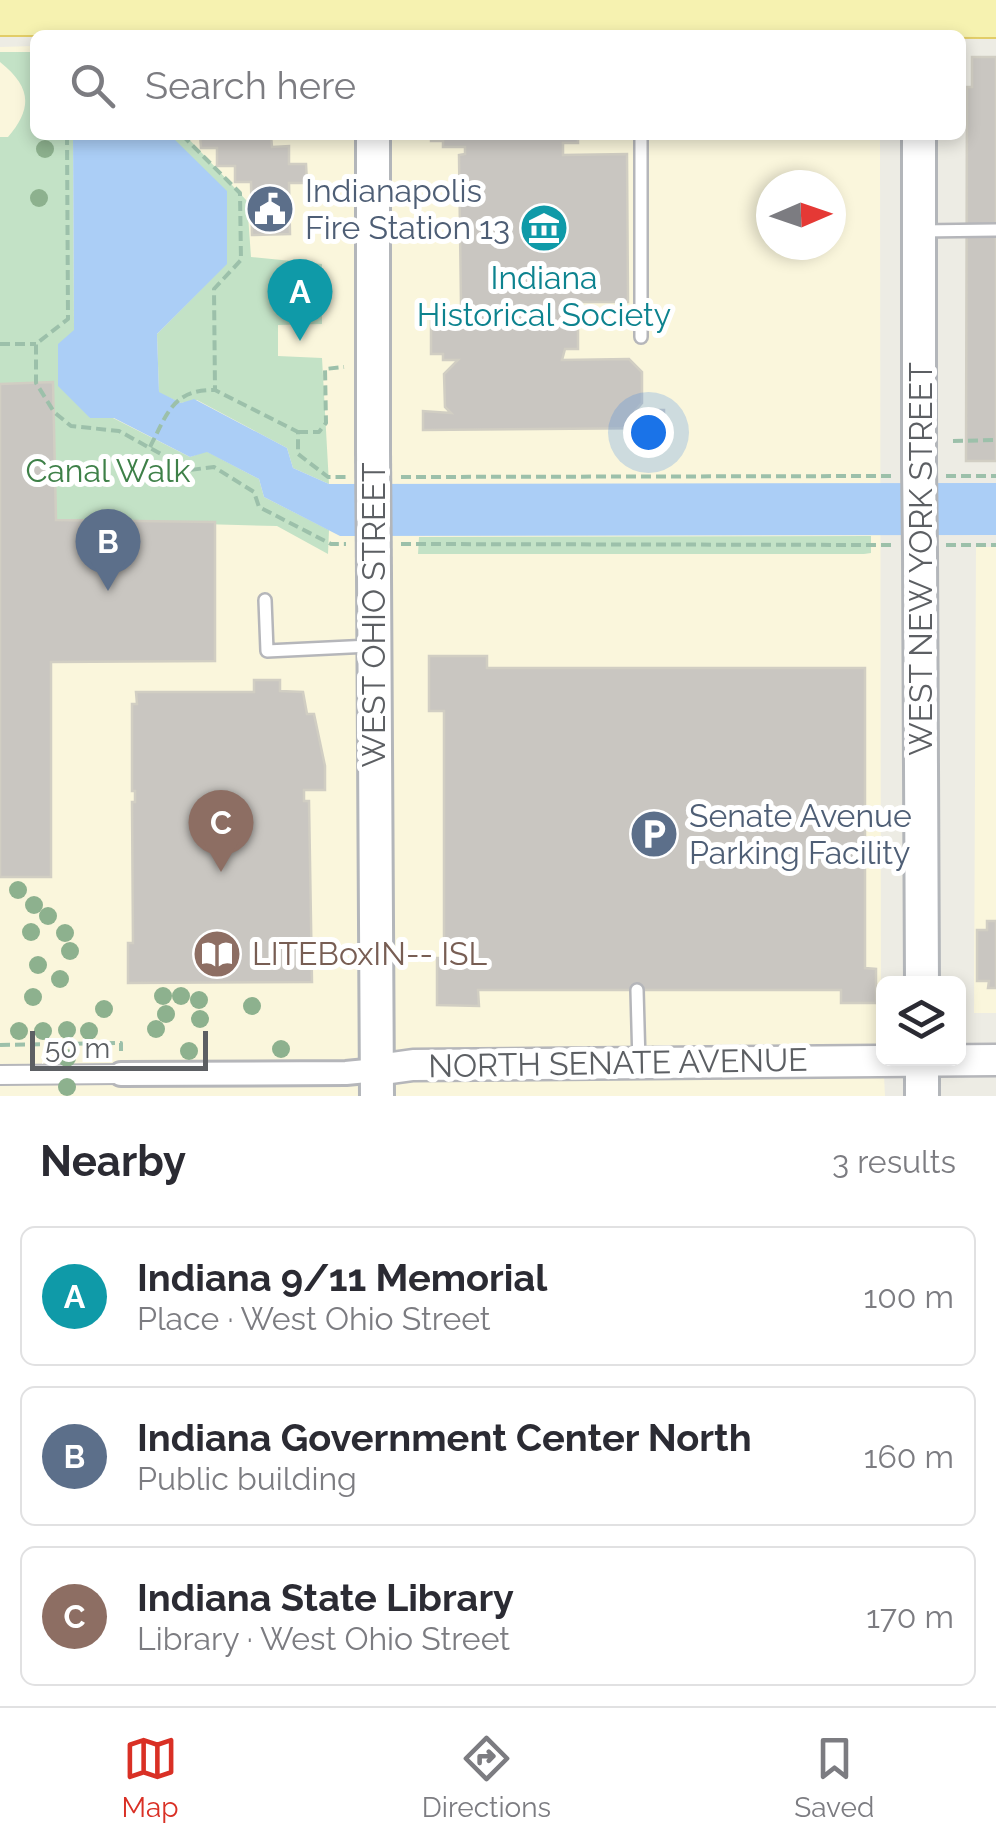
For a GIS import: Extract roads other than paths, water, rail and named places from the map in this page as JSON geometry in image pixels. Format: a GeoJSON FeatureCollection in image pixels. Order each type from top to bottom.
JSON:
{"type":"FeatureCollection","features":[{"type":"Feature","properties":{"kind":"main road"},"geometry":{"type":"LineString","coordinates":[[0,16],[46,29],[166,16],[373,16],[641,27],[996,18]]}},
{"type":"Feature","properties":{"kind":"main road","name":"WEST OHIO STREET"},"geometry":{"type":"LineString","coordinates":[[373,140],[373,365],[380,464],[374,576],[377,1083]]}},
{"type":"Feature","properties":{"kind":"main road","name":"WEST NEW YORK STREET"},"geometry":{"type":"LineString","coordinates":[[920,140],[922,976]]}},
{"type":"Feature","properties":{"kind":"main road"},"geometry":{"type":"LineString","coordinates":[[922,1066],[922,1096]]}},
{"type":"Feature","properties":{"kind":"street","name":"NORTH SENATE AVENUE"},"geometry":{"type":"LineString","coordinates":[[122,1074],[346,1074],[377,1083],[413,1065],[876,1059]]}},
{"type":"Feature","properties":{"kind":"street","name":"NORTH SENATE AVENUE"},"geometry":{"type":"LineString","coordinates":[[966,1060],[996,1060]]}},
{"type":"Feature","properties":{"kind":"street"},"geometry":{"type":"LineString","coordinates":[[0,1075],[122,1074]]}},
{"type":"Feature","properties":{"kind":"lane"},"geometry":{"type":"LineString","coordinates":[[641,140],[641,337]]}},
{"type":"Feature","properties":{"kind":"lane"},"geometry":{"type":"LineString","coordinates":[[919,231],[996,230]]}},
{"type":"Feature","properties":{"kind":"lane"},"geometry":{"type":"LineString","coordinates":[[266,600],[267,651],[374,646]]}},
{"type":"Feature","properties":{"kind":"lane"},"geometry":{"type":"LineString","coordinates":[[637,990],[639,1062]]}},
{"type":"Feature","properties":{"kind":"water"},"geometry":{"type":"Polygon","coordinates":[[[73,140],[175,140],[227,191],[227,264],[157,334],[159,392],[181,403],[194,399],[287,448],[293,468],[329,484],[996,483],[996,535],[340,536],[264,497],[259,479],[207,452],[190,457],[114,418],[90,418],[58,386],[58,344],[74,330],[73,140]]]}},
{"type":"Feature","properties":{"kind":"place","name":"Indianapolis Fire Station 13"},"geometry":{"type":"Point","coordinates":[270,209]}},
{"type":"Feature","properties":{"kind":"place","name":"Indiana Historical Society"},"geometry":{"type":"Point","coordinates":[544,228]}},
{"type":"Feature","properties":{"kind":"place","name":"Indiana 9/11 Memorial"},"geometry":{"type":"Point","coordinates":[300,341]}},
{"type":"Feature","properties":{"kind":"place","name":"Indiana Government Center North"},"geometry":{"type":"Point","coordinates":[108,591]}},
{"type":"Feature","properties":{"kind":"place","name":"Senate Avenue Parking Facility"},"geometry":{"type":"Point","coordinates":[654,834]}},
{"type":"Feature","properties":{"kind":"place","name":"Indiana State Library"},"geometry":{"type":"Point","coordinates":[221,872]}},
{"type":"Feature","properties":{"kind":"place","name":"LITEBoxIN-- ISL"},"geometry":{"type":"Point","coordinates":[217,954]}},
{"type":"Feature","properties":{"kind":"park label","name":"Canal Walk"},"geometry":{"type":"Point","coordinates":[108,471]}}]}
